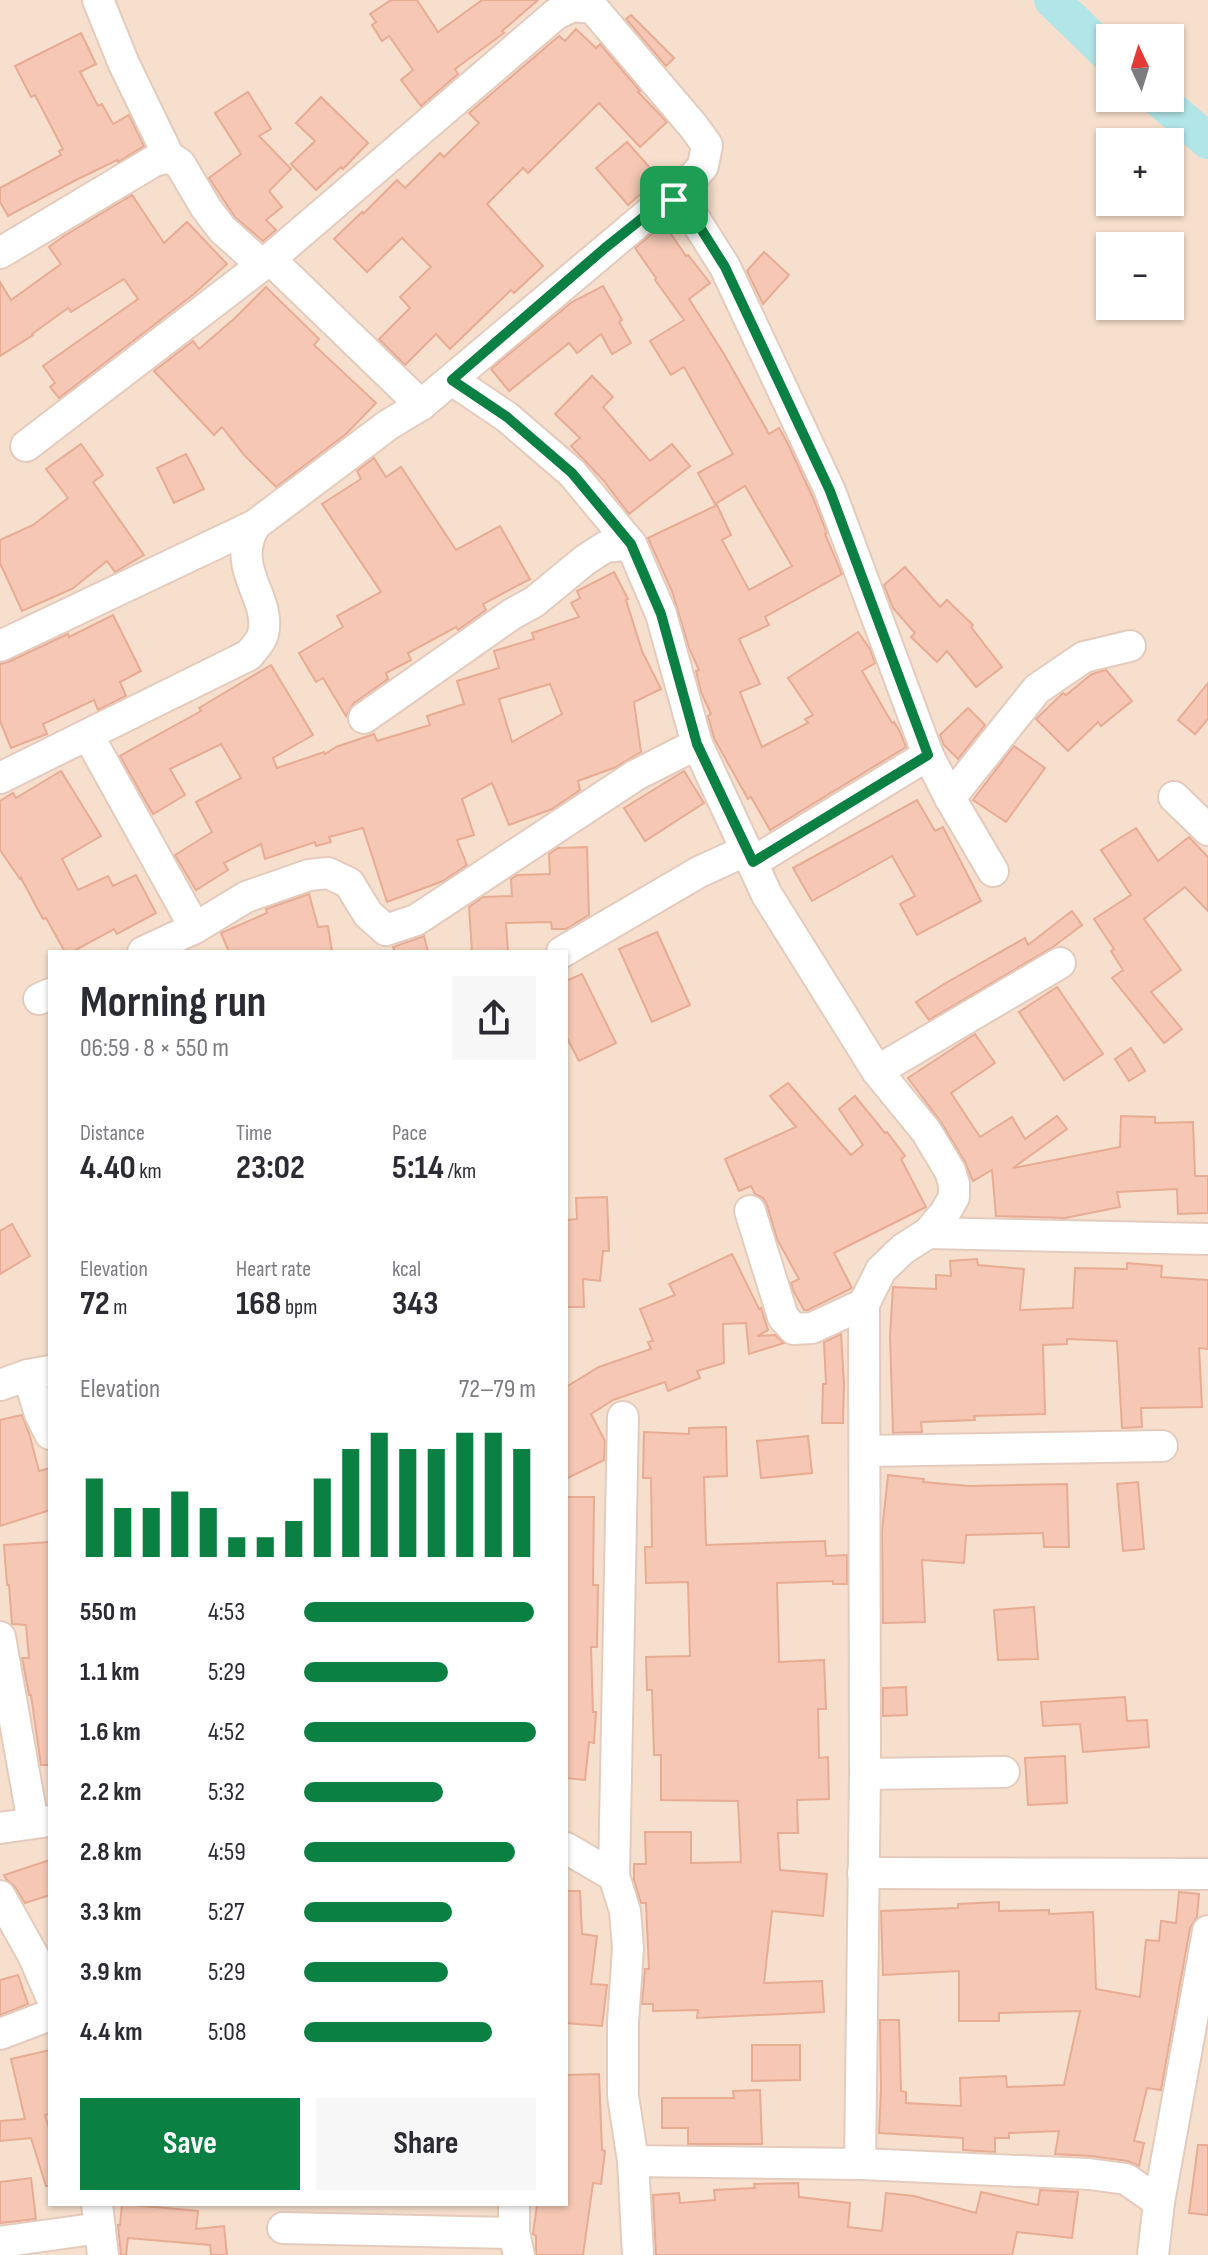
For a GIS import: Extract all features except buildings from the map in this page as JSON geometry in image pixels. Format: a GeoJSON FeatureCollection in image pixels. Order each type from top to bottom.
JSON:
{"type":"FeatureCollection","features":[{"type":"Feature","properties":{"kind":"street"},"geometry":{"type":"LineString","coordinates":[[98,0],[124,64],[169,157],[180,164],[222,229],[266,262],[421,405]]}},
{"type":"Feature","properties":{"kind":"street"},"geometry":{"type":"LineString","coordinates":[[0,646],[255,525],[388,425],[421,405],[605,248],[660,204],[674,200],[703,166],[707,145],[593,8],[573,6],[556,14],[266,262],[26,446]]}},
{"type":"Feature","properties":{"kind":"street"},"geometry":{"type":"LineString","coordinates":[[0,253],[154,161],[169,157]]}},
{"type":"Feature","properties":{"kind":"street"},"geometry":{"type":"LineString","coordinates":[[674,200],[686,205],[725,267],[830,491],[928,755],[993,871]]}},
{"type":"Feature","properties":{"kind":"street"},"geometry":{"type":"LineString","coordinates":[[452,380],[507,417],[572,473],[631,544],[661,614],[697,744],[767,895],[877,1071],[926,1131],[950,1171],[954,1184],[954,1197],[945,1213],[928,1233],[903,1249],[881,1270],[864,1304],[865,1774],[860,2164]]}},
{"type":"Feature","properties":{"kind":"street"},"geometry":{"type":"LineString","coordinates":[[0,778],[249,655],[262,638],[265,619],[245,549],[255,525]]}},
{"type":"Feature","properties":{"kind":"street"},"geometry":{"type":"LineString","coordinates":[[364,718],[512,614],[534,602],[585,560],[605,547],[631,544]]}},
{"type":"Feature","properties":{"kind":"street"},"geometry":{"type":"LineString","coordinates":[[950,798],[1037,689],[1084,657],[1130,646]]}},
{"type":"Feature","properties":{"kind":"street"},"geometry":{"type":"LineString","coordinates":[[88,735],[195,928]]}},
{"type":"Feature","properties":{"kind":"street"},"geometry":{"type":"LineString","coordinates":[[147,950],[195,928],[246,897],[309,875],[328,873],[349,883],[368,914],[386,930],[416,920],[636,775],[697,744]]}},
{"type":"Feature","properties":{"kind":"street"},"geometry":{"type":"LineString","coordinates":[[565,950],[699,872],[750,856],[928,755]]}},
{"type":"Feature","properties":{"kind":"street"},"geometry":{"type":"LineString","coordinates":[[1174,797],[1208,830]]}},
{"type":"Feature","properties":{"kind":"street"},"geometry":{"type":"LineString","coordinates":[[877,1071],[1060,963]]}},
{"type":"Feature","properties":{"kind":"street"},"geometry":{"type":"LineString","coordinates":[[750,1211],[783,1317],[794,1329],[812,1328],[864,1304]]}},
{"type":"Feature","properties":{"kind":"street"},"geometry":{"type":"LineString","coordinates":[[928,1233],[1208,1239]]}},
{"type":"Feature","properties":{"kind":"street"},"geometry":{"type":"LineString","coordinates":[[26,1377],[48,1430]]}},
{"type":"Feature","properties":{"kind":"street"},"geometry":{"type":"LineString","coordinates":[[623,1417],[614,1876],[625,1911],[628,1948],[623,2023],[623,2096],[633,2161],[638,2255]]}},
{"type":"Feature","properties":{"kind":"street"},"geometry":{"type":"LineString","coordinates":[[865,1451],[1162,1446]]}},
{"type":"Feature","properties":{"kind":"street"},"geometry":{"type":"LineString","coordinates":[[0,1637],[42,1822],[0,1828]]}},
{"type":"Feature","properties":{"kind":"street"},"geometry":{"type":"LineString","coordinates":[[865,1774],[1004,1772]]}},
{"type":"Feature","properties":{"kind":"street"},"geometry":{"type":"LineString","coordinates":[[568,1849],[614,1876]]}},
{"type":"Feature","properties":{"kind":"street"},"geometry":{"type":"LineString","coordinates":[[863,1873],[1208,1874]]}},
{"type":"Feature","properties":{"kind":"street"},"geometry":{"type":"LineString","coordinates":[[0,1896],[48,1989]]}},
{"type":"Feature","properties":{"kind":"street"},"geometry":{"type":"LineString","coordinates":[[1153,2255],[1159,2202],[1208,1931]]}},
{"type":"Feature","properties":{"kind":"street"},"geometry":{"type":"LineString","coordinates":[[0,2034],[48,2016]]}},
{"type":"Feature","properties":{"kind":"street"},"geometry":{"type":"LineString","coordinates":[[633,2161],[860,2164],[1089,2174],[1126,2179],[1159,2202]]}},
{"type":"Feature","properties":{"kind":"street"},"geometry":{"type":"LineString","coordinates":[[283,2228],[516,2231]]}},
{"type":"Feature","properties":{"kind":"street"},"geometry":{"type":"LineString","coordinates":[[0,2242],[100,2229]]}},
{"type":"Feature","properties":{"kind":"shaded area"},"geometry":{"type":"Polygon","coordinates":[[[0,0],[1208,0],[1208,2255],[0,2255],[0,0]]]}},
{"type":"Feature","properties":{"kind":"waterway"},"geometry":{"type":"LineString","coordinates":[[1052,0],[1096,42]]}},
{"type":"Feature","properties":{"kind":"waterway"},"geometry":{"type":"LineString","coordinates":[[1174,112],[1208,141]]}},
{"type":"Feature","properties":{"kind":"route"},"geometry":{"type":"LineString","coordinates":[[674,200],[686,205],[725,267],[830,491],[928,755],[753,862],[697,744],[661,614],[631,544],[572,473],[507,417],[452,380],[605,248],[660,204],[674,200]]}}]}
